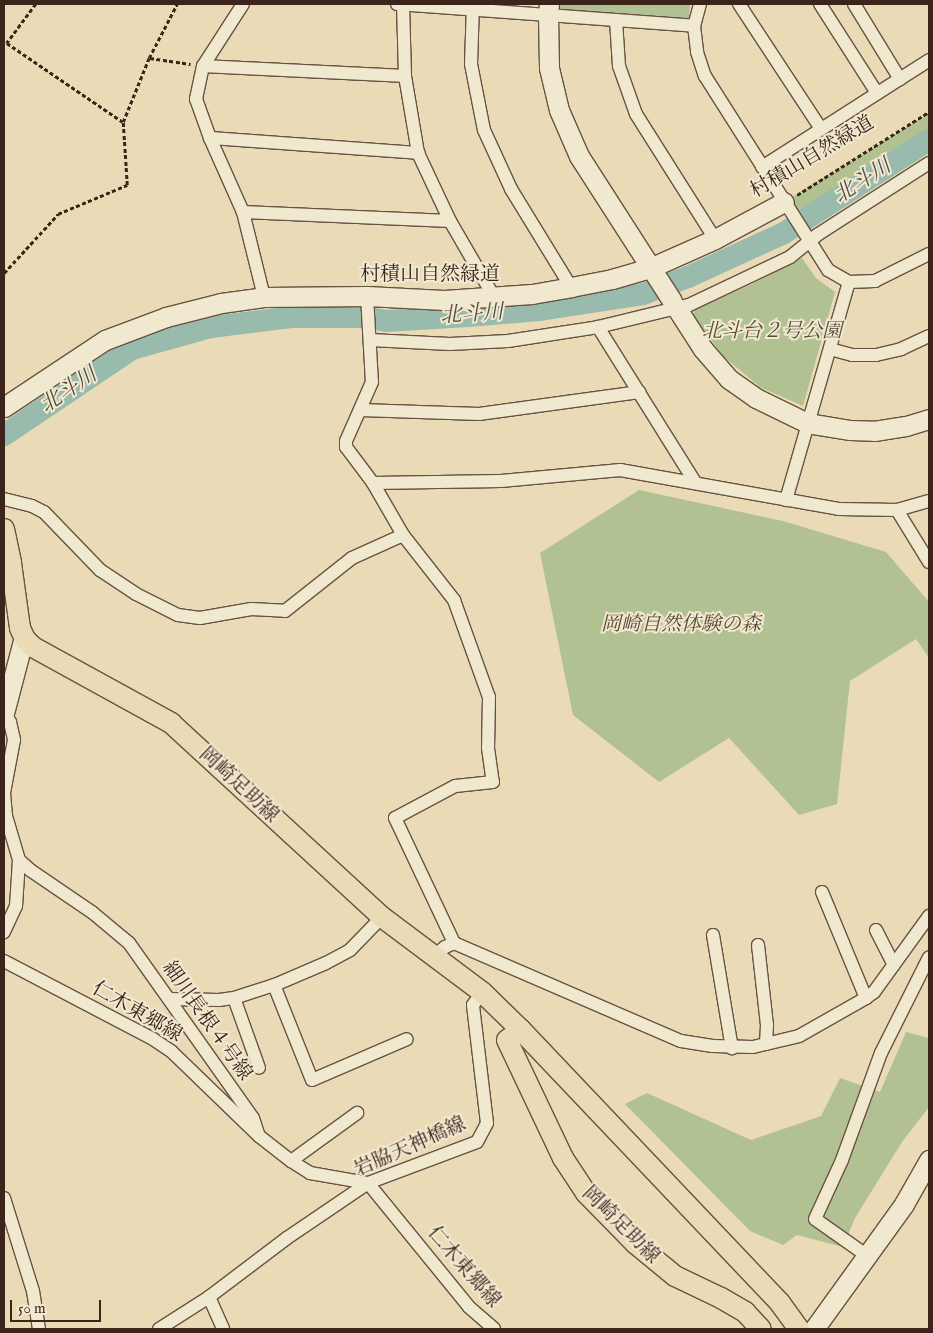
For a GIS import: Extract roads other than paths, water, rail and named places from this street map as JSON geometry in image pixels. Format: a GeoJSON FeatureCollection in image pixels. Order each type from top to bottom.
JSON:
{"type":"FeatureCollection","features":[{"type":"Feature","properties":{"kind":"main road"},"geometry":{"type":"LineString","coordinates":[[4,530],[11,610],[24,637]]}},
{"type":"Feature","properties":{"kind":"main road","name":"岡崎足助線"},"geometry":{"type":"LineString","coordinates":[[24,637],[34,646],[171,723],[382,917],[482,992],[521,1030],[773,1296],[800,1329]]}},
{"type":"Feature","properties":{"kind":"main road","name":"岡崎足助線"},"geometry":{"type":"LineString","coordinates":[[521,1030],[507,1040],[563,1158],[586,1193],[636,1244],[675,1276],[745,1312],[760,1329]]}},
{"type":"Feature","properties":{"kind":"street"},"geometry":{"type":"LineString","coordinates":[[243,4],[202,66],[196,99],[210,138],[243,212],[264,297]]}},
{"type":"Feature","properties":{"kind":"street"},"geometry":{"type":"LineString","coordinates":[[395,4],[548,10],[616,20],[694,26]]}},
{"type":"Feature","properties":{"kind":"street"},"geometry":{"type":"LineString","coordinates":[[403,4],[405,76],[418,152],[450,222],[494,298]]}},
{"type":"Feature","properties":{"kind":"street"},"geometry":{"type":"LineString","coordinates":[[700,4],[694,26],[697,52],[705,76],[828,270],[849,282],[875,281],[929,254]]}},
{"type":"Feature","properties":{"kind":"street"},"geometry":{"type":"LineString","coordinates":[[739,4],[821,129]]}},
{"type":"Feature","properties":{"kind":"street"},"geometry":{"type":"LineString","coordinates":[[820,4],[877,93]]}},
{"type":"Feature","properties":{"kind":"street"},"geometry":{"type":"LineString","coordinates":[[854,4],[900,79]]}},
{"type":"Feature","properties":{"kind":"street"},"geometry":{"type":"LineString","coordinates":[[473,7],[471,64],[484,130],[510,189],[571,287]]}},
{"type":"Feature","properties":{"kind":"street"},"geometry":{"type":"LineString","coordinates":[[548,10],[549,68],[559,110],[579,156],[703,349],[730,379],[756,398],[807,423],[850,430],[874,431],[906,426],[929,419]]}},
{"type":"Feature","properties":{"kind":"street"},"geometry":{"type":"LineString","coordinates":[[616,20],[619,66],[636,114],[715,239]]}},
{"type":"Feature","properties":{"kind":"street"},"geometry":{"type":"LineString","coordinates":[[762,167],[929,60]]}},
{"type":"Feature","properties":{"kind":"street"},"geometry":{"type":"LineString","coordinates":[[202,66],[405,76]]}},
{"type":"Feature","properties":{"kind":"street"},"geometry":{"type":"LineString","coordinates":[[210,138],[418,152]]}},
{"type":"Feature","properties":{"kind":"street"},"geometry":{"type":"LineString","coordinates":[[370,335],[450,344],[508,341],[598,327],[674,304],[689,305],[790,257],[808,238],[927,168]]}},
{"type":"Feature","properties":{"kind":"street","name":"村積山自然緑道"},"geometry":{"type":"LineString","coordinates":[[4,408],[105,340],[166,317],[221,303],[264,297],[444,300],[494,298],[571,287],[653,271],[715,239],[786,206]]}},
{"type":"Feature","properties":{"kind":"street"},"geometry":{"type":"LineString","coordinates":[[243,212],[450,222]]}},
{"type":"Feature","properties":{"kind":"street"},"geometry":{"type":"LineString","coordinates":[[786,500],[849,282]]}},
{"type":"Feature","properties":{"kind":"street"},"geometry":{"type":"LineString","coordinates":[[367,300],[372,382],[346,447],[373,483],[403,535],[454,600],[488,697],[488,748],[493,782],[455,786],[395,818],[454,943],[681,1042],[732,1048],[753,1047],[799,1036],[866,998],[874,992],[929,916]]}},
{"type":"Feature","properties":{"kind":"street"},"geometry":{"type":"LineString","coordinates":[[598,327],[695,482]]}},
{"type":"Feature","properties":{"kind":"street"},"geometry":{"type":"LineString","coordinates":[[830,349],[852,355],[876,355],[901,349],[929,336]]}},
{"type":"Feature","properties":{"kind":"street"},"geometry":{"type":"LineString","coordinates":[[360,410],[478,414],[640,392]]}},
{"type":"Feature","properties":{"kind":"street"},"geometry":{"type":"LineString","coordinates":[[373,483],[502,481],[620,470],[839,509],[897,510],[929,501]]}},
{"type":"Feature","properties":{"kind":"street"},"geometry":{"type":"LineString","coordinates":[[4,499],[32,506],[44,512],[100,570],[136,594],[178,615],[200,618],[251,609],[285,611],[352,558],[403,535]]}},
{"type":"Feature","properties":{"kind":"street"},"geometry":{"type":"LineString","coordinates":[[897,510],[929,562]]}},
{"type":"Feature","properties":{"kind":"street"},"geometry":{"type":"LineString","coordinates":[[4,932],[16,906],[19,860],[6,816],[4,793],[14,740],[10,722],[4,713],[24,637]]}},
{"type":"Feature","properties":{"kind":"street","name":"細川長根４号線"},"geometry":{"type":"LineString","coordinates":[[19,860],[30,870],[122,936],[170,999],[253,1118],[258,1136]]}},
{"type":"Feature","properties":{"kind":"street"},"geometry":{"type":"LineString","coordinates":[[822,892],[866,998]]}},
{"type":"Feature","properties":{"kind":"street"},"geometry":{"type":"LineString","coordinates":[[170,999],[234,998],[274,985],[326,964],[350,950],[382,917]]}},
{"type":"Feature","properties":{"kind":"street"},"geometry":{"type":"LineString","coordinates":[[876,930],[894,965]]}},
{"type":"Feature","properties":{"kind":"street"},"geometry":{"type":"LineString","coordinates":[[713,935],[732,1048]]}},
{"type":"Feature","properties":{"kind":"street"},"geometry":{"type":"LineString","coordinates":[[434,956],[445,946],[454,943]]}},
{"type":"Feature","properties":{"kind":"street"},"geometry":{"type":"LineString","coordinates":[[758,945],[767,1025],[766,1044]]}},
{"type":"Feature","properties":{"kind":"street"},"geometry":{"type":"LineString","coordinates":[[866,1255],[815,1219],[842,1160],[881,1053],[929,957]]}},
{"type":"Feature","properties":{"kind":"street","name":"仁木東郷線"},"geometry":{"type":"LineString","coordinates":[[4,961],[165,1047],[258,1136]]}},
{"type":"Feature","properties":{"kind":"street"},"geometry":{"type":"LineString","coordinates":[[274,985],[312,1080],[407,1039]]}},
{"type":"Feature","properties":{"kind":"street","name":"岩脇天神橋線"},"geometry":{"type":"LineString","coordinates":[[159,1329],[208,1297],[287,1238],[368,1183],[477,1142],[487,1123],[472,1005],[482,992]]}},
{"type":"Feature","properties":{"kind":"street"},"geometry":{"type":"LineString","coordinates":[[234,998],[259,1068]]}},
{"type":"Feature","properties":{"kind":"street"},"geometry":{"type":"LineString","coordinates":[[291,1161],[357,1114]]}},
{"type":"Feature","properties":{"kind":"street"},"geometry":{"type":"LineString","coordinates":[[258,1136],[310,1173],[368,1183]]}},
{"type":"Feature","properties":{"kind":"street"},"geometry":{"type":"LineString","coordinates":[[814,1329],[904,1204],[929,1160]]}},
{"type":"Feature","properties":{"kind":"street","name":"仁木東郷線"},"geometry":{"type":"LineString","coordinates":[[368,1183],[469,1307],[494,1329]]}},
{"type":"Feature","properties":{"kind":"street"},"geometry":{"type":"LineString","coordinates":[[4,1198],[33,1291],[39,1329]]}},
{"type":"Feature","properties":{"kind":"street"},"geometry":{"type":"LineString","coordinates":[[208,1297],[223,1329]]}},
{"type":"Feature","properties":{"kind":"waterway","name":"北斗川"},"geometry":{"type":"LineString","coordinates":[[4,435],[132,349],[211,327],[293,317],[362,317],[386,321],[468,316],[540,310],[643,294],[688,277],[784,233],[929,140]]}},
{"type":"Feature","properties":{"kind":"park label","name":"北斗台２号公園"},"geometry":{"type":"Point","coordinates":[772,331]}},
{"type":"Feature","properties":{"kind":"park label","name":"岡崎自然体験の森"},"geometry":{"type":"Point","coordinates":[681,624]}}]}
